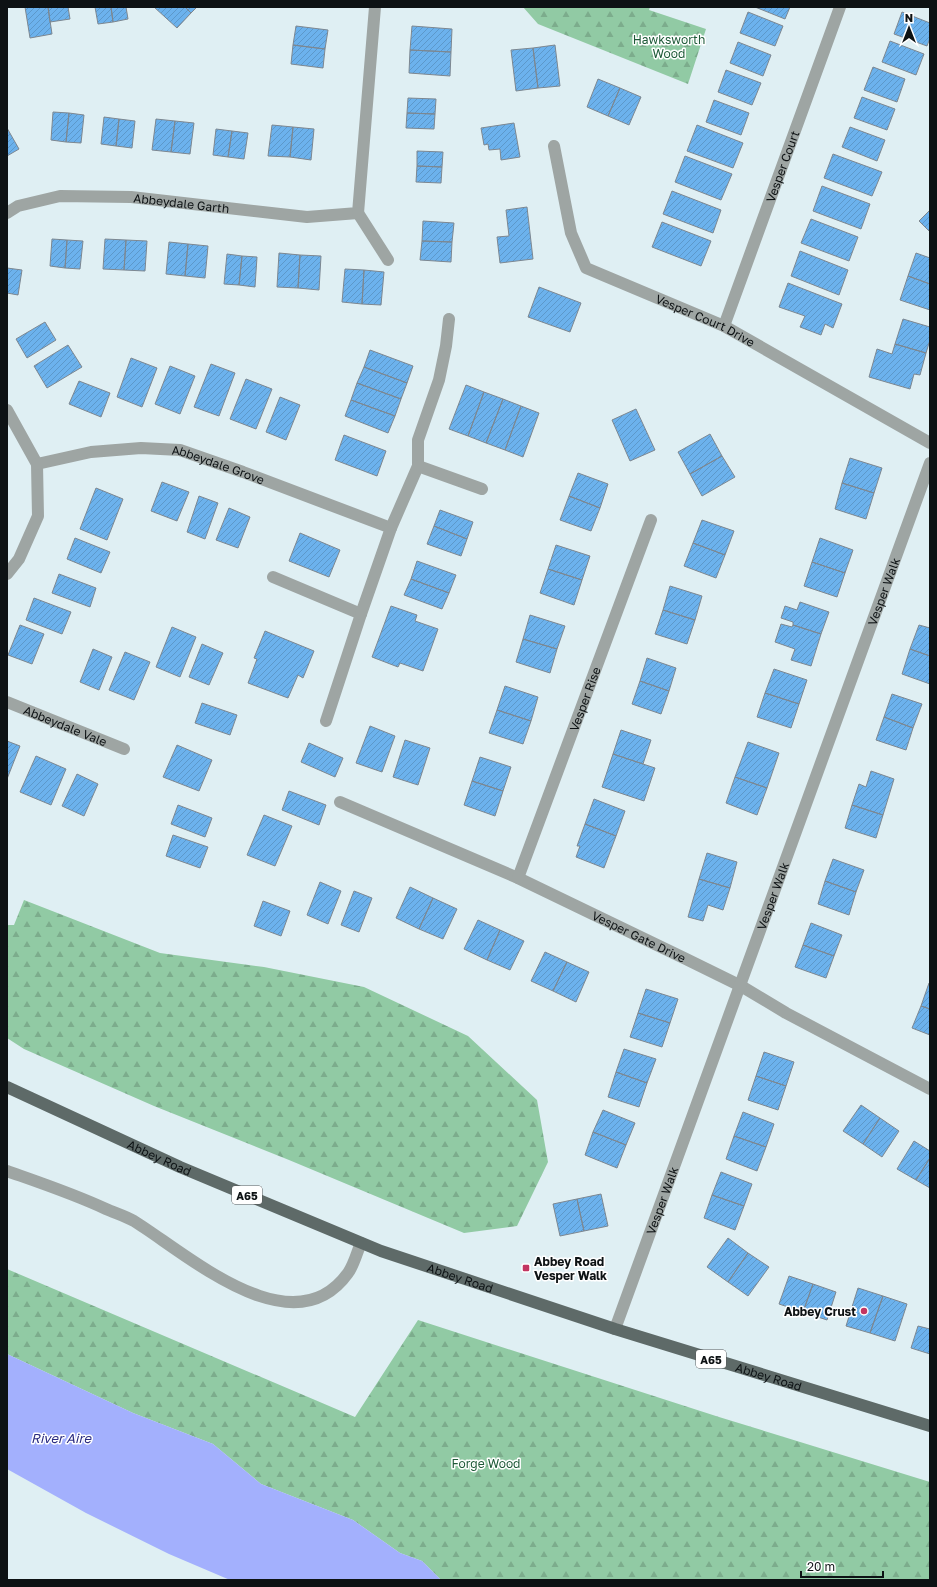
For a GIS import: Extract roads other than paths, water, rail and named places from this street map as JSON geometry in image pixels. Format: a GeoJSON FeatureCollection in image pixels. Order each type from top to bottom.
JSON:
{"type":"FeatureCollection","features":[{"type":"Feature","properties":{"kind":"main road","name":"Abbey Road"},"geometry":{"type":"LineString","coordinates":[[7,1087],[180,1167],[361,1243],[615,1329],[930,1426]]}},
{"type":"Feature","properties":{"kind":"street"},"geometry":{"type":"LineString","coordinates":[[375,7],[358,213],[388,260]]}},
{"type":"Feature","properties":{"kind":"street","name":"Vesper Court"},"geometry":{"type":"LineString","coordinates":[[724,326],[840,7]]}},
{"type":"Feature","properties":{"kind":"street","name":"Vesper Court Drive"},"geometry":{"type":"LineString","coordinates":[[554,146],[571,233],[586,268],[724,326],[930,443]]}},
{"type":"Feature","properties":{"kind":"street","name":"Abbeydale Garth"},"geometry":{"type":"LineString","coordinates":[[7,213],[18,206],[60,196],[131,197],[307,217],[358,213]]}},
{"type":"Feature","properties":{"kind":"street"},"geometry":{"type":"LineString","coordinates":[[326,721],[391,528],[418,466],[418,440],[439,380],[446,346],[449,319]]}},
{"type":"Feature","properties":{"kind":"street"},"geometry":{"type":"LineString","coordinates":[[7,410],[37,464],[38,516],[19,559],[7,574]]}},
{"type":"Feature","properties":{"kind":"street","name":"Abbeydale Grove"},"geometry":{"type":"LineString","coordinates":[[37,464],[91,452],[141,448],[180,450],[243,472],[391,528]]}},
{"type":"Feature","properties":{"kind":"street","name":"Vesper Walk"},"geometry":{"type":"LineString","coordinates":[[615,1329],[930,463]]}},
{"type":"Feature","properties":{"kind":"street"},"geometry":{"type":"LineString","coordinates":[[418,466],[482,489]]}},
{"type":"Feature","properties":{"kind":"street","name":"Vesper Rise"},"geometry":{"type":"LineString","coordinates":[[518,878],[651,520]]}},
{"type":"Feature","properties":{"kind":"street"},"geometry":{"type":"LineString","coordinates":[[273,577],[361,614]]}},
{"type":"Feature","properties":{"kind":"street","name":"Abbeydale Vale"},"geometry":{"type":"LineString","coordinates":[[7,702],[124,749]]}},
{"type":"Feature","properties":{"kind":"street","name":"Vesper Gate Drive"},"geometry":{"type":"LineString","coordinates":[[340,802],[518,878],[741,986],[786,1013],[930,1089]]}},
{"type":"Feature","properties":{"kind":"street"},"geometry":{"type":"LineString","coordinates":[[7,1171],[76,1195],[133,1221],[220,1278],[254,1295],[286,1302],[308,1302],[332,1289],[348,1273],[361,1243]]}},
{"type":"Feature","properties":{"kind":"water","name":"River Aire"},"geometry":{"type":"Polygon","coordinates":[[[7,1354],[133,1413],[213,1444],[261,1484],[353,1520],[400,1553],[422,1561],[441,1580],[230,1580],[169,1554],[86,1513],[7,1469],[7,1354]]]}},
{"type":"Feature","properties":{"kind":"place","name":"Abbey Road Vesper Walk"},"geometry":{"type":"Point","coordinates":[526,1268]}},
{"type":"Feature","properties":{"kind":"place","name":"Abbey Crust"},"geometry":{"type":"Point","coordinates":[864,1311]}},
{"type":"Feature","properties":{"kind":"park label","name":"Hawksworth Wood"},"geometry":{"type":"Point","coordinates":[669,46]}},
{"type":"Feature","properties":{"kind":"park label","name":"Forge Wood"},"geometry":{"type":"Point","coordinates":[486,1463]}}]}
